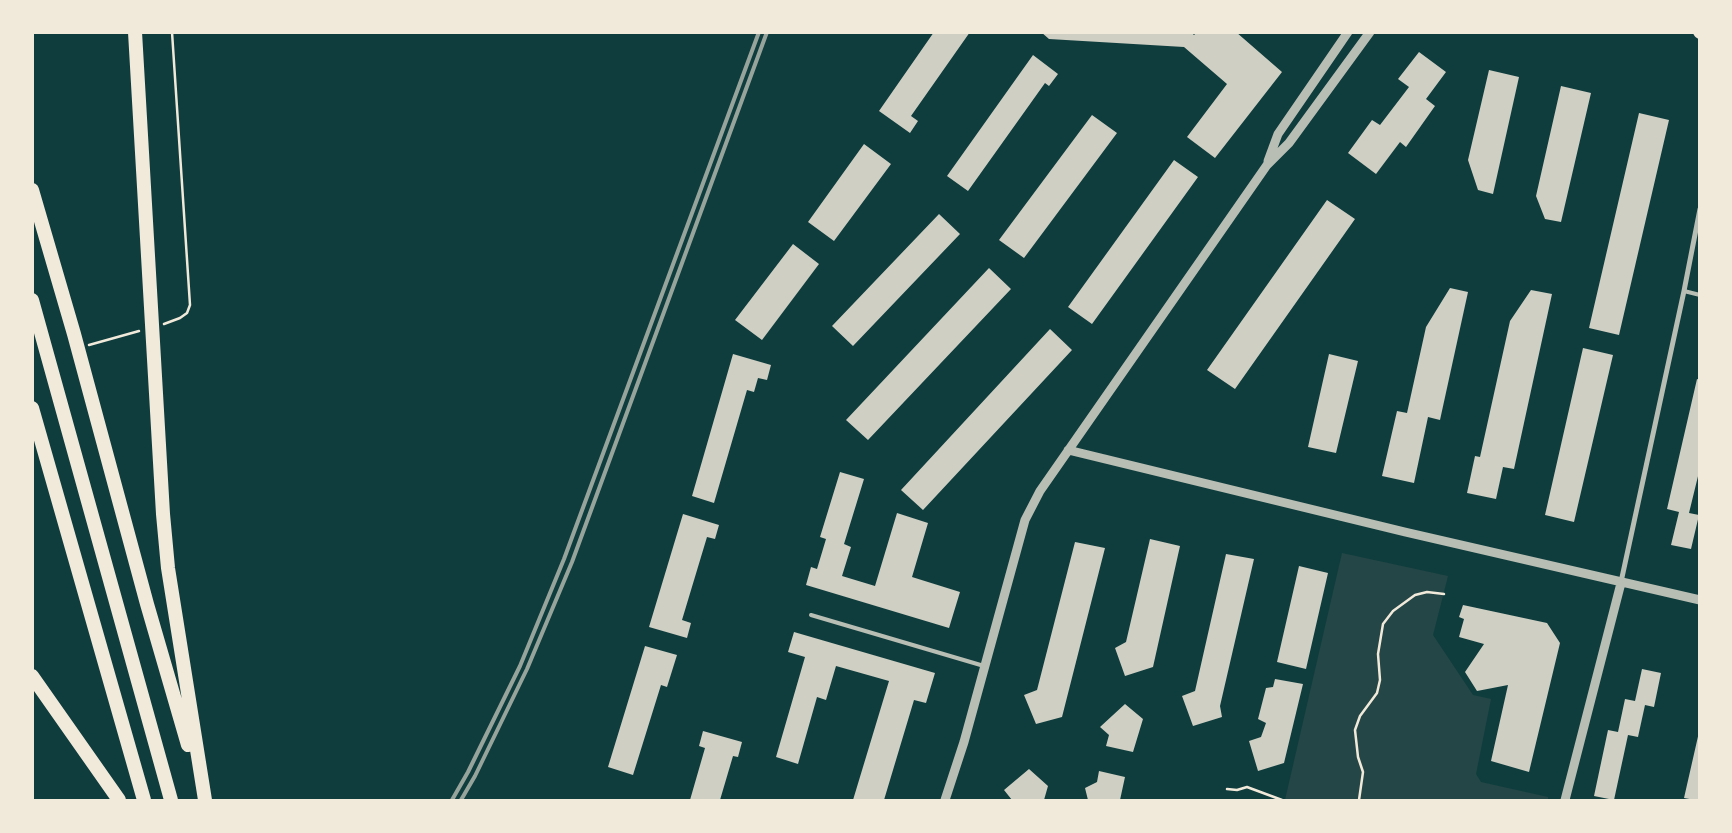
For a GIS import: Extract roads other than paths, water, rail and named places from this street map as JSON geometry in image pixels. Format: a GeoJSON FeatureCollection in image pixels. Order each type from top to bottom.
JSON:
{"type":"FeatureCollection","features":[{"type":"Feature","properties":{"kind":"highway"},"geometry":{"type":"LineString","coordinates":[[135,32],[168,568],[205,800]]}},
{"type":"Feature","properties":{"kind":"highway"},"geometry":{"type":"LineString","coordinates":[[32,190],[82,362],[147,604],[205,800]]}},
{"type":"Feature","properties":{"kind":"highway"},"geometry":{"type":"LineString","coordinates":[[32,300],[171,800]]}},
{"type":"Feature","properties":{"kind":"highway"},"geometry":{"type":"LineString","coordinates":[[32,408],[144,800]]}},
{"type":"Feature","properties":{"kind":"highway"},"geometry":{"type":"LineString","coordinates":[[32,676],[119,800]]}},
{"type":"Feature","properties":{"kind":"street"},"geometry":{"type":"LineString","coordinates":[[1267,165],[1278,134],[1348,32]]}},
{"type":"Feature","properties":{"kind":"street"},"geometry":{"type":"LineString","coordinates":[[945,800],[964,742],[1025,520],[1040,491],[1267,165],[1289,143],[1370,32]]}},
{"type":"Feature","properties":{"kind":"street"},"geometry":{"type":"LineString","coordinates":[[1566,800],[1621,582],[1684,292],[1700,209]]}},
{"type":"Feature","properties":{"kind":"street"},"geometry":{"type":"LineString","coordinates":[[1068,450],[1405,532],[1700,600]]}},
{"type":"Feature","properties":{"kind":"lane"},"geometry":{"type":"LineString","coordinates":[[1684,292],[1700,295]]}},
{"type":"Feature","properties":{"kind":"lane"},"geometry":{"type":"LineString","coordinates":[[811,615],[984,666]]}},
{"type":"Feature","properties":{"kind":"railway"},"geometry":{"type":"LineString","coordinates":[[452,800],[468,772],[520,666],[564,559],[759,32]]}},
{"type":"Feature","properties":{"kind":"railway"},"geometry":{"type":"LineString","coordinates":[[461,800],[475,776],[527,669],[572,562],[767,32]]}}]}
